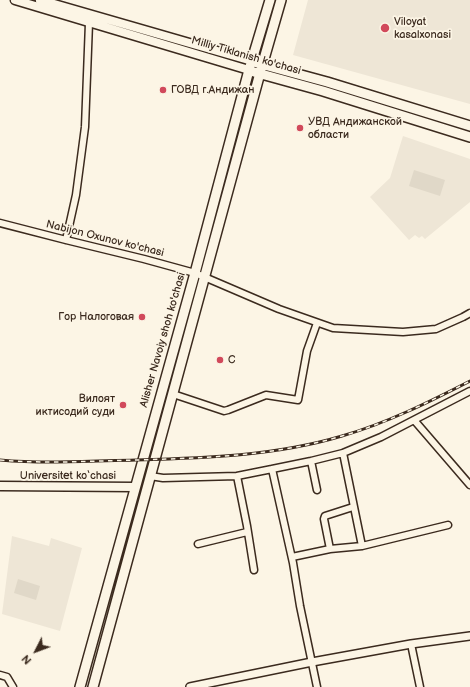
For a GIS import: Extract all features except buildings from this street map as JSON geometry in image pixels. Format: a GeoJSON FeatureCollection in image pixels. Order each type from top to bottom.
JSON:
{"type":"FeatureCollection","features":[{"type":"Feature","properties":{"kind":"main road","name":"Milliy Tiklanish ko'chasi"},"geometry":{"type":"LineString","coordinates":[[17,0],[89,22],[135,32]]}},
{"type":"Feature","properties":{"kind":"main road","name":"Milliy Tiklanish ko'chasi"},"geometry":{"type":"LineString","coordinates":[[40,0],[135,32],[250,66],[335,85],[470,126]]}},
{"type":"Feature","properties":{"kind":"main road","name":"Alisher Navoiy shoh ko'chasi"},"geometry":{"type":"LineString","coordinates":[[80,687],[195,273],[250,66],[270,0]]}},
{"type":"Feature","properties":{"kind":"main road","name":"Alisher Navoiy shoh ko'chasi"},"geometry":{"type":"LineString","coordinates":[[93,687],[281,0]]}},
{"type":"Feature","properties":{"kind":"main road","name":"Milliy Tiklanish ko'chasi"},"geometry":{"type":"LineString","coordinates":[[261,69],[323,91],[470,137]]}},
{"type":"Feature","properties":{"kind":"main road","name":"Universitet kо‘chasi"},"geometry":{"type":"LineString","coordinates":[[0,486],[135,487]]}},
{"type":"Feature","properties":{"kind":"main road"},"geometry":{"type":"LineString","coordinates":[[99,618],[111,621]]}},
{"type":"Feature","properties":{"kind":"street"},"geometry":{"type":"LineString","coordinates":[[66,240],[76,195],[85,127],[89,22]]}},
{"type":"Feature","properties":{"kind":"street","name":"Nabijon Oxunov ko'chasi"},"geometry":{"type":"LineString","coordinates":[[0,223],[195,273],[279,309],[333,328],[403,332],[436,329],[470,313]]}},
{"type":"Feature","properties":{"kind":"street"},"geometry":{"type":"LineString","coordinates":[[173,394],[224,411],[266,396],[298,400],[307,351],[317,323]]}},
{"type":"Feature","properties":{"kind":"street"},"geometry":{"type":"LineString","coordinates":[[150,476],[163,478],[237,476],[343,453],[381,437],[470,392]]}},
{"type":"Feature","properties":{"kind":"street"},"geometry":{"type":"LineString","coordinates":[[414,420],[470,485]]}},
{"type":"Feature","properties":{"kind":"street"},"geometry":{"type":"LineString","coordinates":[[343,453],[362,546]]}},
{"type":"Feature","properties":{"kind":"street"},"geometry":{"type":"LineString","coordinates":[[311,461],[318,490]]}},
{"type":"Feature","properties":{"kind":"street"},"geometry":{"type":"LineString","coordinates":[[272,469],[292,556],[300,606],[317,687]]}},
{"type":"Feature","properties":{"kind":"street"},"geometry":{"type":"LineString","coordinates":[[237,476],[254,570]]}},
{"type":"Feature","properties":{"kind":"street"},"geometry":{"type":"LineString","coordinates":[[330,549],[324,519],[325,516],[353,507]]}},
{"type":"Feature","properties":{"kind":"street"},"geometry":{"type":"LineString","coordinates":[[292,556],[330,549],[362,546],[448,525]]}},
{"type":"Feature","properties":{"kind":"street"},"geometry":{"type":"LineString","coordinates":[[198,544],[247,532]]}},
{"type":"Feature","properties":{"kind":"street"},"geometry":{"type":"LineString","coordinates":[[190,687],[214,685],[312,662],[411,644],[470,636]]}},
{"type":"Feature","properties":{"kind":"street"},"geometry":{"type":"LineString","coordinates":[[411,644],[420,687]]}},
{"type":"Feature","properties":{"kind":"street"},"geometry":{"type":"LineString","coordinates":[[0,675],[6,677],[13,687]]}},
{"type":"Feature","properties":{"kind":"shaded area","name":"Viloyat kasalxonasi"},"geometry":{"type":"Polygon","coordinates":[[[308,0],[470,0],[470,104],[293,55],[308,0]]]}},
{"type":"Feature","properties":{"kind":"shaded area"},"geometry":{"type":"Polygon","coordinates":[[[403,136],[470,159],[470,202],[425,239],[422,236],[419,238],[415,235],[409,240],[370,197],[390,178],[403,136]]]}},
{"type":"Feature","properties":{"kind":"shaded area"},"geometry":{"type":"Polygon","coordinates":[[[414,170],[445,180],[440,196],[409,186],[414,170]]]}},
{"type":"Feature","properties":{"kind":"shaded area"},"geometry":{"type":"Polygon","coordinates":[[[12,536],[49,546],[51,538],[82,548],[60,631],[2,614],[12,536]]]}},
{"type":"Feature","properties":{"kind":"shaded area"},"geometry":{"type":"Polygon","coordinates":[[[18,579],[40,586],[36,600],[14,593],[18,579]]]}},
{"type":"Feature","properties":{"kind":"railway"},"geometry":{"type":"LineString","coordinates":[[0,460],[68,462],[214,457],[291,448],[317,443],[359,431],[423,404],[470,381]]}},
{"type":"Feature","properties":{"kind":"place","name":"Viloyat kasalxonasi"},"geometry":{"type":"Point","coordinates":[385,28]}},
{"type":"Feature","properties":{"kind":"place","name":"ГОВД г.Андижан"},"geometry":{"type":"Point","coordinates":[163,90]}},
{"type":"Feature","properties":{"kind":"place","name":"УВД Андижанской области"},"geometry":{"type":"Point","coordinates":[300,128]}},
{"type":"Feature","properties":{"kind":"place","name":"Гор Налоговая"},"geometry":{"type":"Point","coordinates":[142,317]}},
{"type":"Feature","properties":{"kind":"place","name":"С"},"geometry":{"type":"Point","coordinates":[220,360]}},
{"type":"Feature","properties":{"kind":"place","name":"Вилоят иктисодий суди"},"geometry":{"type":"Point","coordinates":[123,405]}}]}
